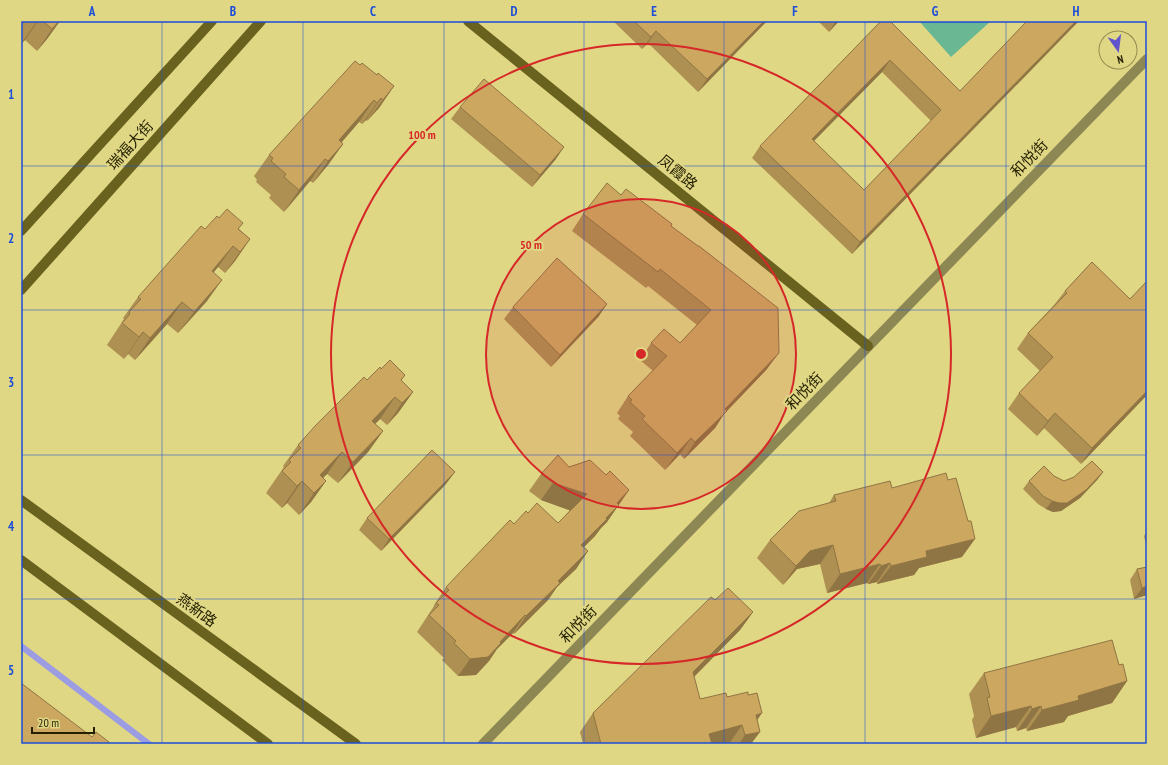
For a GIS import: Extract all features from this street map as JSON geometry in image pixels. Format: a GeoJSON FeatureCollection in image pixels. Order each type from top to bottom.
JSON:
{"type":"FeatureCollection","features":[{"type":"Feature","properties":{"kind":"street","name":"瑞福大街"},"geometry":{"type":"LineString","coordinates":[[21,231],[212,21]]}},
{"type":"Feature","properties":{"kind":"street","name":"瑞福大街"},"geometry":{"type":"LineString","coordinates":[[21,290],[261,21]]}},
{"type":"Feature","properties":{"kind":"street","name":"凤霞路"},"geometry":{"type":"LineString","coordinates":[[468,21],[868,346]]}},
{"type":"Feature","properties":{"kind":"street","name":"和悦街"},"geometry":{"type":"LineString","coordinates":[[483,744],[1147,59]]}},
{"type":"Feature","properties":{"kind":"street","name":"燕新路"},"geometry":{"type":"LineString","coordinates":[[21,500],[356,744]]}},
{"type":"Feature","properties":{"kind":"street"},"geometry":{"type":"LineString","coordinates":[[21,560],[268,744]]}},
{"type":"Feature","properties":{"kind":"green space"},"geometry":{"type":"Polygon","coordinates":[[[919,21],[991,21],[951,57],[919,21]]]}},
{"type":"Feature","properties":{"kind":"building"},"geometry":{"type":"Polygon","coordinates":[[[43,21],[59,21],[52,29],[43,21]]]}},
{"type":"Feature","properties":{"kind":"building"},"geometry":{"type":"Polygon","coordinates":[[[634,21],[764,21],[707,79],[656,31],[651,37],[634,21]]]}},
{"type":"Feature","properties":{"kind":"building"},"geometry":{"type":"Polygon","coordinates":[[[881,21],[890,21],[960,91],[1027,21],[1076,21],[860,242],[760,146],[881,21]],[[890,60],[812,139],[864,190],[941,110],[890,60]]]}},
{"type":"Feature","properties":{"kind":"building"},"geometry":{"type":"Polygon","coordinates":[[[355,61],[360,65],[362,63],[377,75],[378,73],[394,86],[383,100],[381,98],[377,103],[374,100],[339,140],[343,144],[328,161],[325,159],[299,190],[284,177],[286,174],[271,161],[273,158],[269,155],[355,61]]]}},
{"type":"Feature","properties":{"kind":"building"},"geometry":{"type":"Polygon","coordinates":[[[484,79],[564,147],[540,175],[460,107],[484,79]]]}},
{"type":"Feature","properties":{"kind":"building"},"geometry":{"type":"Polygon","coordinates":[[[607,183],[621,195],[626,189],[672,224],[671,226],[778,308],[779,353],[725,409],[727,411],[695,442],[691,438],[677,453],[642,419],[645,416],[630,402],[632,400],[628,396],[667,356],[651,343],[664,329],[680,343],[711,310],[660,269],[658,272],[583,214],[607,183]]]}},
{"type":"Feature","properties":{"kind":"building"},"geometry":{"type":"Polygon","coordinates":[[[227,209],[243,223],[238,229],[250,239],[240,252],[233,246],[212,271],[222,280],[194,312],[182,302],[150,338],[143,332],[139,337],[122,323],[130,314],[129,312],[141,299],[138,297],[201,226],[205,229],[217,216],[219,218],[227,209]]]}},
{"type":"Feature","properties":{"kind":"building"},"geometry":{"type":"Polygon","coordinates":[[[557,258],[607,304],[560,355],[513,307],[557,258]]]}},
{"type":"Feature","properties":{"kind":"building"},"geometry":{"type":"Polygon","coordinates":[[[1092,262],[1130,299],[1147,281],[1147,391],[1092,448],[1055,413],[1048,421],[1019,393],[1053,357],[1028,333],[1067,293],[1065,291],[1092,262]]]}},
{"type":"Feature","properties":{"kind":"building"},"geometry":{"type":"Polygon","coordinates":[[[390,360],[405,375],[401,380],[413,392],[402,403],[395,397],[372,421],[383,431],[353,462],[342,452],[320,475],[326,481],[314,493],[302,481],[297,486],[282,471],[291,462],[289,460],[301,448],[298,445],[364,377],[367,380],[380,367],[381,369],[390,360]]]}},
{"type":"Feature","properties":{"kind":"building"},"geometry":{"type":"Polygon","coordinates":[[[432,450],[455,472],[389,539],[367,518],[432,450]]]}},
{"type":"Feature","properties":{"kind":"building"},"geometry":{"type":"Polygon","coordinates":[[[558,455],[569,467],[590,460],[606,475],[610,471],[629,490],[617,503],[619,505],[606,518],[607,519],[581,545],[588,551],[558,581],[560,583],[526,616],[525,615],[488,657],[470,659],[454,643],[456,641],[429,615],[439,605],[436,603],[449,590],[446,587],[510,520],[514,524],[526,511],[528,513],[537,503],[558,523],[587,494],[553,483],[541,474],[558,455]]]}},
{"type":"Feature","properties":{"kind":"building"},"geometry":{"type":"Polygon","coordinates":[[[1092,461],[1103,472],[1086,490],[1067,503],[1052,501],[1043,496],[1029,481],[1044,466],[1054,476],[1064,481],[1074,477],[1092,461]]]}},
{"type":"Feature","properties":{"kind":"building"},"geometry":{"type":"Polygon","coordinates":[[[946,473],[948,480],[956,478],[968,521],[971,521],[975,539],[926,551],[927,557],[891,566],[890,563],[881,566],[880,564],[840,574],[833,545],[810,551],[796,566],[770,540],[799,511],[836,501],[834,495],[890,481],[892,488],[946,473]]]}},
{"type":"Feature","properties":{"kind":"building"},"geometry":{"type":"Polygon","coordinates":[[[1147,567],[1147,586],[1142,588],[1137,569],[1147,567]]]}},
{"type":"Feature","properties":{"kind":"building"},"geometry":{"type":"Polygon","coordinates":[[[728,588],[753,612],[693,672],[700,699],[726,693],[727,697],[748,692],[748,695],[757,693],[762,713],[756,715],[760,732],[745,735],[742,725],[709,734],[712,744],[601,744],[593,713],[711,597],[715,600],[728,588]]]}},
{"type":"Feature","properties":{"kind":"building"},"geometry":{"type":"Polygon","coordinates":[[[1112,640],[1119,665],[1123,664],[1127,681],[1078,696],[1079,700],[1042,710],[1041,706],[1032,709],[1031,706],[991,716],[987,698],[990,697],[984,673],[1112,640]]]}},
{"type":"Feature","properties":{"kind":"building"},"geometry":{"type":"Polygon","coordinates":[[[21,683],[92,737],[96,732],[109,742],[108,744],[21,744],[21,683]]]}},
{"type":"Feature","properties":{"kind":"waterway"},"geometry":{"type":"LineString","coordinates":[[21,646],[149,744]]}}]}
